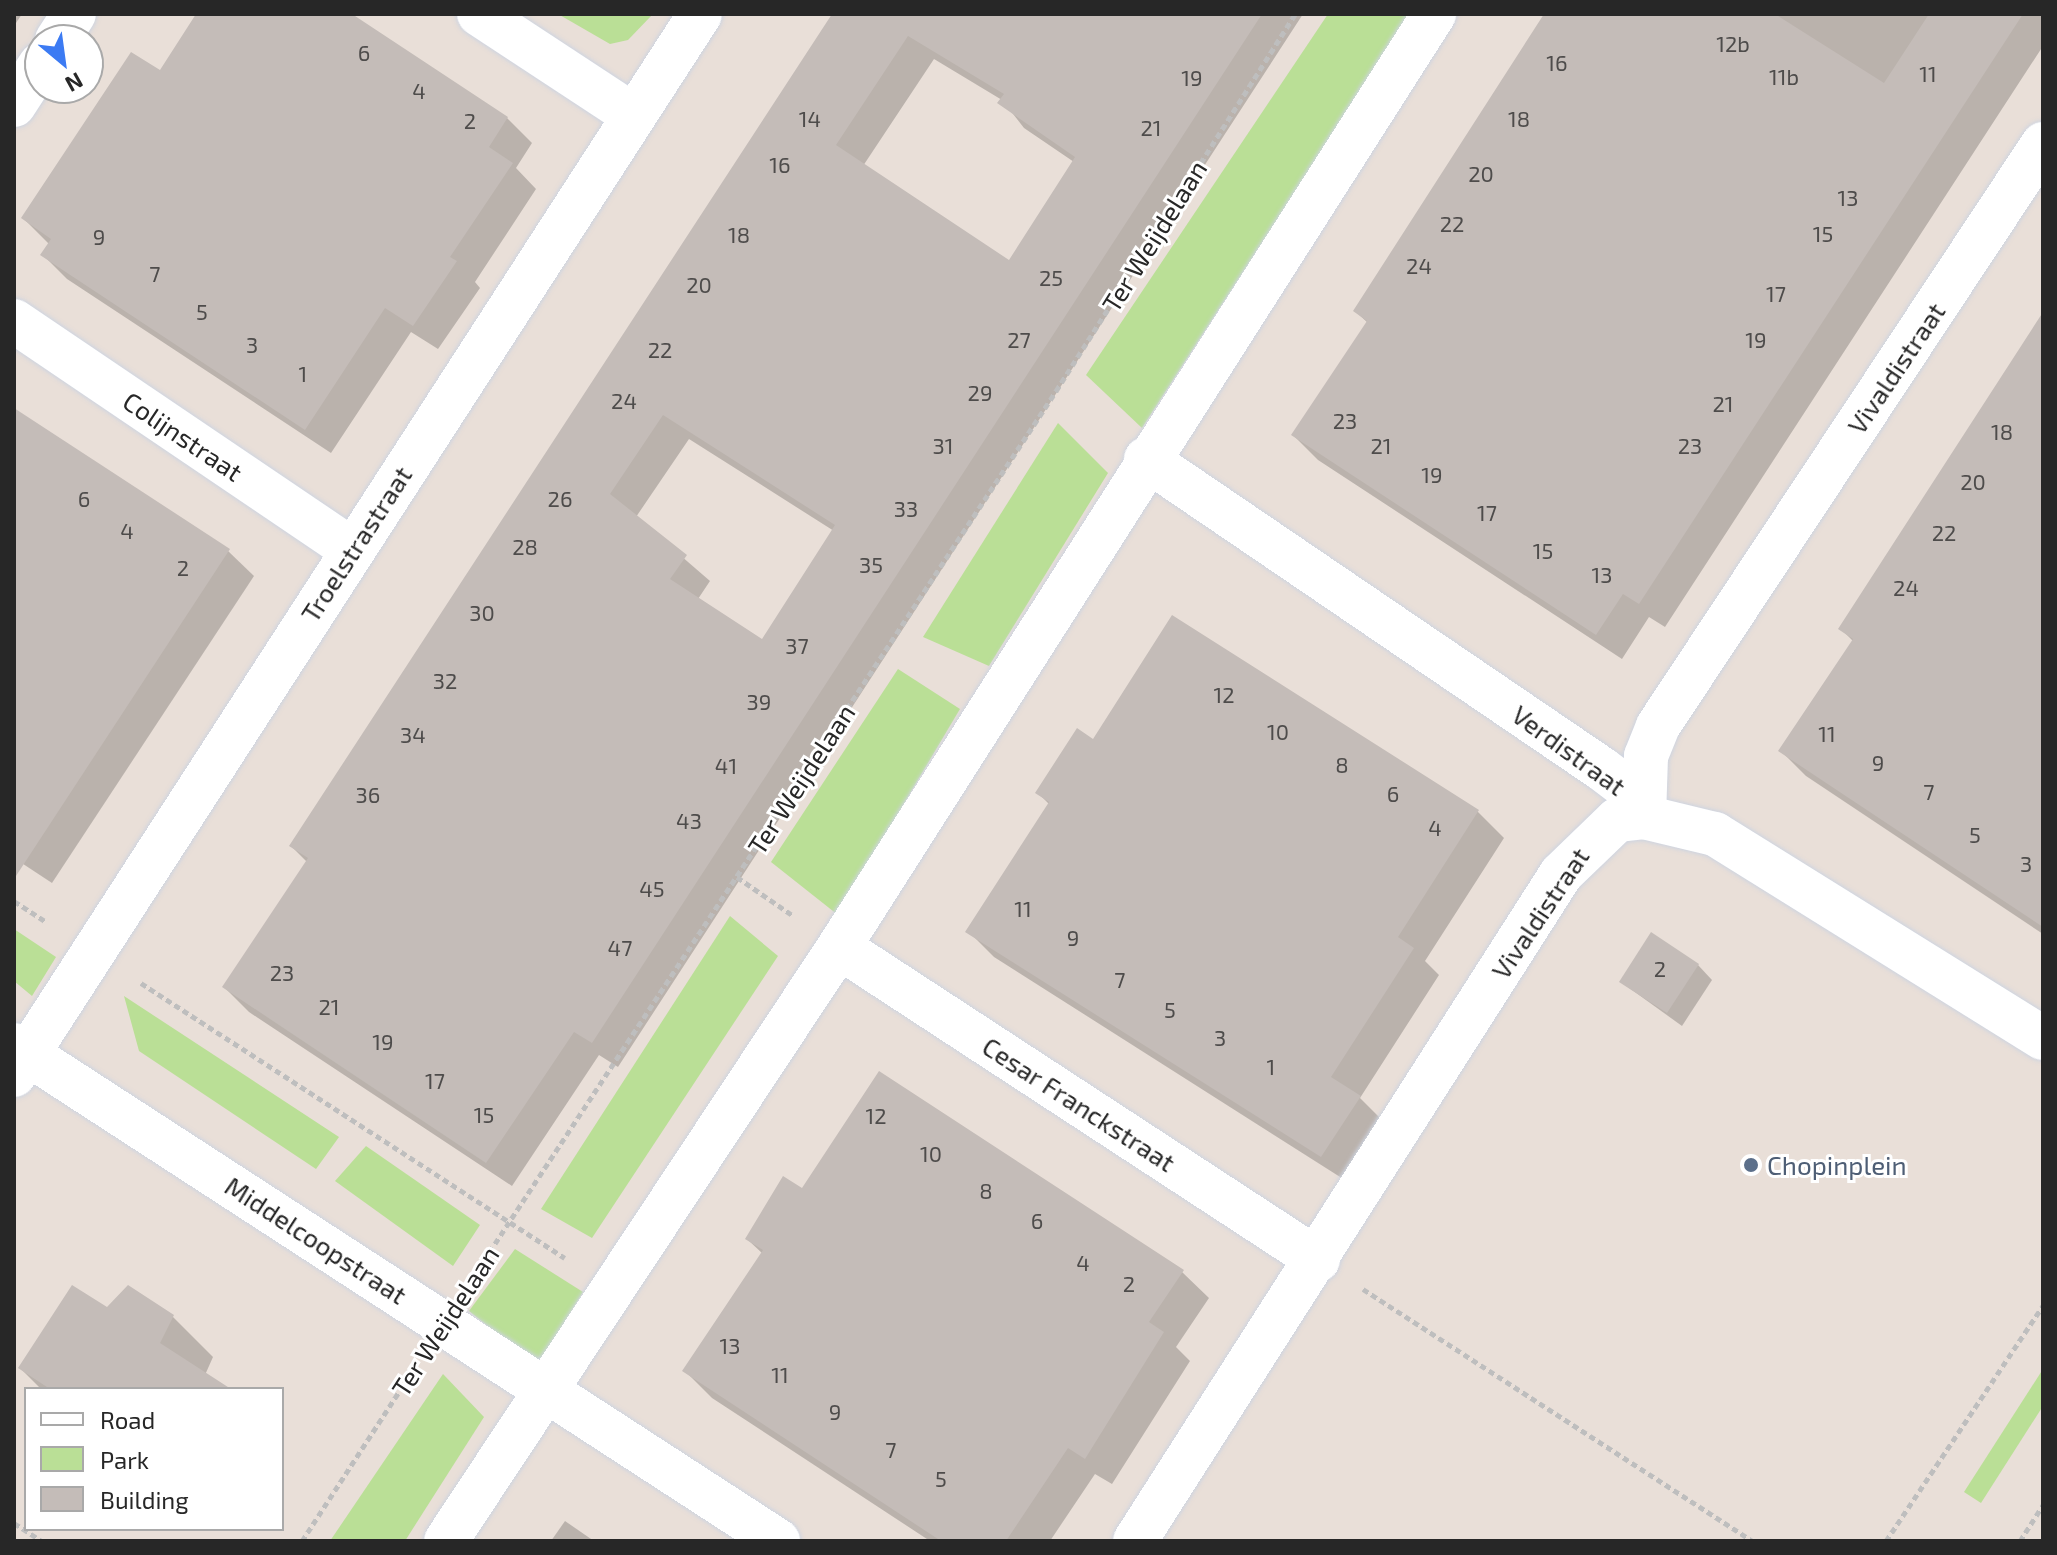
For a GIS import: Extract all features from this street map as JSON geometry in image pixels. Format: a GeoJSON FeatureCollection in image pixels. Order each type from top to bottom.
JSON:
{"type":"FeatureCollection","features":[{"type":"Feature","properties":{"kind":"street"},"geometry":{"type":"LineString","coordinates":[[479,14],[633,115]]}},
{"type":"Feature","properties":{"kind":"street","name":"Troelstrastraat"},"geometry":{"type":"LineString","coordinates":[[19,1058],[93,952],[700,14]]}},
{"type":"Feature","properties":{"kind":"street"},"geometry":{"type":"LineString","coordinates":[[446,1541],[839,947],[1146,459],[1434,14]]}},
{"type":"Feature","properties":{"kind":"street","name":"Vivaldistraat"},"geometry":{"type":"LineString","coordinates":[[1135,1541],[1318,1260],[1561,874],[1617,820],[1644,817],[1646,756],[1658,726],[2043,144]]}},
{"type":"Feature","properties":{"kind":"street","name":"Colijnstraat"},"geometry":{"type":"LineString","coordinates":[[14,321],[352,550]]}},
{"type":"Feature","properties":{"kind":"street","name":"Verdistraat"},"geometry":{"type":"LineString","coordinates":[[1146,459],[1602,769],[1630,790],[1644,817],[1715,834],[2043,1038]]}},
{"type":"Feature","properties":{"kind":"street","name":"Cesar Franckstraat"},"geometry":{"type":"LineString","coordinates":[[839,947],[1318,1260]]}},
{"type":"Feature","properties":{"kind":"street","name":"Middelcoopstraat"},"geometry":{"type":"LineString","coordinates":[[19,1058],[443,1323],[778,1541]]}},
{"type":"Feature","properties":{"kind":"path","name":"Ter Weijdelaan"},"geometry":{"type":"LineString","coordinates":[[302,1541],[1056,391],[1295,14]]}},
{"type":"Feature","properties":{"kind":"path"},"geometry":{"type":"LineString","coordinates":[[14,901],[613,1289]]}},
{"type":"Feature","properties":{"kind":"path"},"geometry":{"type":"LineString","coordinates":[[1318,1260],[1752,1541]]}},
{"type":"Feature","properties":{"kind":"path"},"geometry":{"type":"LineString","coordinates":[[1886,1541],[2043,1306]]}},
{"type":"Feature","properties":{"kind":"path"},"geometry":{"type":"LineString","coordinates":[[2020,1541],[2043,1505]]}},
{"type":"Feature","properties":{"kind":"green space"},"geometry":{"type":"Polygon","coordinates":[[[558,14],[653,14],[628,40],[610,44],[558,14]]]}},
{"type":"Feature","properties":{"kind":"green space"},"geometry":{"type":"Polygon","coordinates":[[[1328,14],[1410,14],[1142,428],[1086,375],[1328,14]]]}},
{"type":"Feature","properties":{"kind":"green space"},"geometry":{"type":"Polygon","coordinates":[[[1058,423],[1108,473],[989,666],[923,637],[1058,423]]]}},
{"type":"Feature","properties":{"kind":"green space"},"geometry":{"type":"Polygon","coordinates":[[[898,669],[960,709],[838,915],[771,862],[898,669]]]}},
{"type":"Feature","properties":{"kind":"green space"},"geometry":{"type":"Polygon","coordinates":[[[730,916],[778,956],[592,1238],[541,1209],[730,916]]]}},
{"type":"Feature","properties":{"kind":"green space"},"geometry":{"type":"Polygon","coordinates":[[[14,929],[56,957],[32,996],[14,981],[14,929]]]}},
{"type":"Feature","properties":{"kind":"green space"},"geometry":{"type":"Polygon","coordinates":[[[124,996],[339,1137],[316,1169],[139,1051],[124,996]]]}},
{"type":"Feature","properties":{"kind":"green space"},"geometry":{"type":"Polygon","coordinates":[[[366,1146],[480,1225],[453,1266],[335,1181],[366,1146]]]}},
{"type":"Feature","properties":{"kind":"green space"},"geometry":{"type":"Polygon","coordinates":[[[515,1249],[583,1292],[538,1366],[469,1311],[515,1249]]]}},
{"type":"Feature","properties":{"kind":"green space"},"geometry":{"type":"Polygon","coordinates":[[[2043,1369],[2043,1406],[1981,1503],[1964,1492],[2043,1369]]]}},
{"type":"Feature","properties":{"kind":"green space"},"geometry":{"type":"Polygon","coordinates":[[[443,1374],[484,1417],[405,1541],[330,1541],[443,1374]]]}},
{"type":"Feature","properties":{"kind":"building"},"geometry":{"type":"Polygon","coordinates":[[[196,14],[352,14],[508,117],[489,147],[513,163],[450,257],[457,261],[413,326],[385,308],[305,430],[40,255],[51,239],[21,218],[97,104],[104,104],[104,93],[131,52],[160,70],[196,14]]]}},
{"type":"Feature","properties":{"kind":"building"},"geometry":{"type":"Polygon","coordinates":[[[832,14],[1262,14],[592,1043],[574,1032],[486,1163],[222,987],[308,858],[289,846],[832,14]],[[908,36],[836,145],[1009,260],[1075,157],[997,103],[1004,94],[908,36]],[[663,415],[610,494],[687,555],[670,579],[762,639],[835,525],[663,415]]]}},
{"type":"Feature","properties":{"kind":"building"},"geometry":{"type":"Polygon","coordinates":[[[1544,14],[1775,14],[1884,83],[1929,14],[2023,14],[1639,604],[1623,594],[1596,635],[1291,435],[1367,321],[1353,311],[1544,14]]]}},
{"type":"Feature","properties":{"kind":"building"},"geometry":{"type":"Polygon","coordinates":[[[2043,312],[2043,927],[1778,751],[1853,639],[1838,629],[2043,312]]]}},
{"type":"Feature","properties":{"kind":"building"},"geometry":{"type":"Polygon","coordinates":[[[14,408],[230,549],[14,879],[14,408]]]}},
{"type":"Feature","properties":{"kind":"building"},"geometry":{"type":"Polygon","coordinates":[[[1172,615],[1479,810],[1398,937],[1414,948],[1331,1077],[1361,1096],[1321,1157],[965,932],[1049,802],[1035,793],[1077,728],[1093,739],[1172,615]]]}},
{"type":"Feature","properties":{"kind":"building"},"geometry":{"type":"Polygon","coordinates":[[[1651,932],[1699,964],[1667,1013],[1619,982],[1651,932]]]}},
{"type":"Feature","properties":{"kind":"building"},"geometry":{"type":"Polygon","coordinates":[[[879,1071],[1184,1270],[1149,1322],[1164,1332],[1085,1459],[1068,1448],[1006,1541],[941,1541],[682,1371],[763,1250],[745,1239],[783,1176],[802,1188],[879,1071]]]}},
{"type":"Feature","properties":{"kind":"building"},"geometry":{"type":"Polygon","coordinates":[[[72,1285],[107,1307],[128,1285],[174,1315],[160,1343],[228,1387],[47,1387],[18,1368],[72,1285]]]}},
{"type":"Feature","properties":{"kind":"place","name":"Chopinplein"},"geometry":{"type":"Point","coordinates":[1751,1165]}}]}
